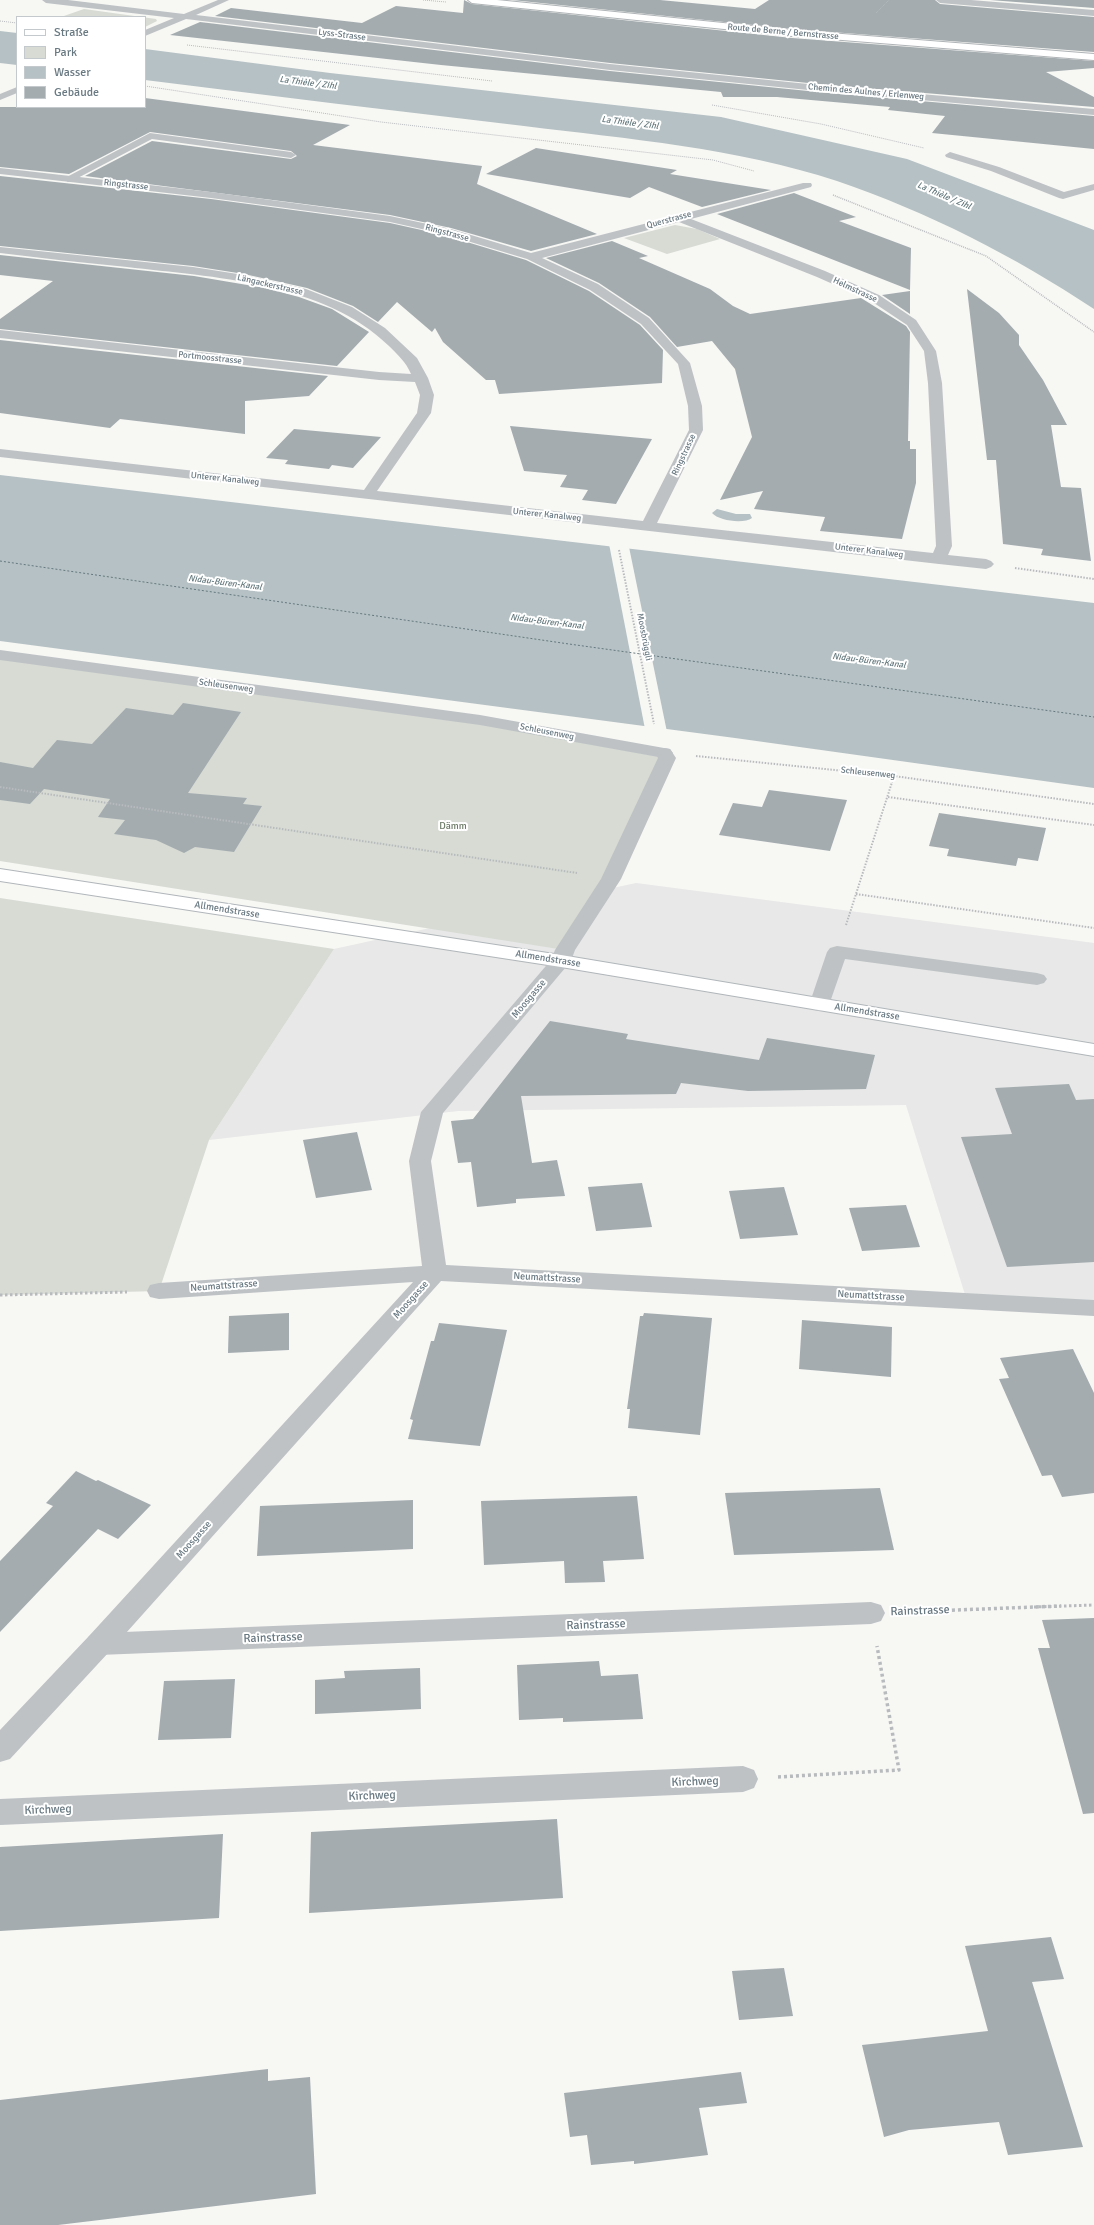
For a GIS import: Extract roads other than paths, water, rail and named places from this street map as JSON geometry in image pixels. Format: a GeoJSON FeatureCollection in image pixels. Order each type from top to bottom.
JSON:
{"type":"FeatureCollection","features":[{"type":"Feature","properties":{"kind":"main road","name":"Route de Berne / Bernstrasse"},"geometry":{"type":"LineString","coordinates":[[472,0],[769,31],[1094,57]]}},
{"type":"Feature","properties":{"kind":"main road","name":"Allmendstrasse"},"geometry":{"type":"LineString","coordinates":[[0,875],[561,961],[1094,1050]]}},
{"type":"Feature","properties":{"kind":"street","name":"Lyss-Strasse"},"geometry":{"type":"LineString","coordinates":[[46,0],[638,70]]}},
{"type":"Feature","properties":{"kind":"street"},"geometry":{"type":"LineString","coordinates":[[146,33],[225,0]]}},
{"type":"Feature","properties":{"kind":"street"},"geometry":{"type":"LineString","coordinates":[[940,0],[1094,13]]}},
{"type":"Feature","properties":{"kind":"street","name":"Chemin des Aulnes / Erlenweg"},"geometry":{"type":"LineString","coordinates":[[638,70],[1094,112]]}},
{"type":"Feature","properties":{"kind":"street"},"geometry":{"type":"LineString","coordinates":[[0,97],[16,90]]}},
{"type":"Feature","properties":{"kind":"street"},"geometry":{"type":"LineString","coordinates":[[68,179],[150,136],[291,155]]}},
{"type":"Feature","properties":{"kind":"street"},"geometry":{"type":"LineString","coordinates":[[950,155],[995,169],[1063,196],[1094,186]]}},
{"type":"Feature","properties":{"kind":"street","name":"Ringstrasse"},"geometry":{"type":"LineString","coordinates":[[0,171],[218,196],[390,219],[447,231],[531,257],[594,287],[644,321],[684,363],[695,406],[696,430],[648,526]]}},
{"type":"Feature","properties":{"kind":"street","name":"Querstrasse"},"geometry":{"type":"LineString","coordinates":[[531,257],[807,185]]}},
{"type":"Feature","properties":{"kind":"street","name":"Helmstrasse"},"geometry":{"type":"LineString","coordinates":[[679,218],[821,274],[875,298],[912,323],[930,351],[935,383],[944,546],[939,559]]}},
{"type":"Feature","properties":{"kind":"street","name":"Längackerstrasse"},"geometry":{"type":"LineString","coordinates":[[0,250],[193,271],[244,279],[302,292],[348,310],[380,331],[412,362],[421,378],[427,395],[424,413],[367,495]]}},
{"type":"Feature","properties":{"kind":"street","name":"Portmoosstrasse"},"geometry":{"type":"LineString","coordinates":[[0,334],[365,375],[421,378]]}},
{"type":"Feature","properties":{"kind":"street","name":"Unterer Kanalweg"},"geometry":{"type":"LineString","coordinates":[[0,453],[986,564]]}},
{"type":"Feature","properties":{"kind":"street","name":"Schleusenweg"},"geometry":{"type":"LineString","coordinates":[[0,655],[480,720],[664,753]]}},
{"type":"Feature","properties":{"kind":"street","name":"Moosgasse"},"geometry":{"type":"LineString","coordinates":[[0,1750],[99,1644],[435,1273],[420,1161],[432,1112],[561,961],[566,950],[611,879],[667,758],[664,753]]}},
{"type":"Feature","properties":{"kind":"street"},"geometry":{"type":"LineString","coordinates":[[819,1005],[837,952],[1037,979]]}},
{"type":"Feature","properties":{"kind":"street","name":"Neumattstrasse"},"geometry":{"type":"LineString","coordinates":[[159,1291],[435,1273],[538,1277],[1094,1308]]}},
{"type":"Feature","properties":{"kind":"street","name":"Rainstrasse"},"geometry":{"type":"LineString","coordinates":[[99,1644],[871,1613]]}},
{"type":"Feature","properties":{"kind":"street","name":"Kirchweg"},"geometry":{"type":"LineString","coordinates":[[0,1812],[743,1780]]}},
{"type":"Feature","properties":{"kind":"water"},"geometry":{"type":"Polygon","coordinates":[[[0,31],[16,33],[16,65],[0,63],[0,31]]]}},
{"type":"Feature","properties":{"kind":"water","name":"La Thièle / Zihl"},"geometry":{"type":"Polygon","coordinates":[[[146,49],[330,73],[721,117],[907,159],[1094,230],[1094,309],[1002,253],[937,221],[871,193],[799,170],[760,160],[643,140],[146,80],[146,49]]]}},
{"type":"Feature","properties":{"kind":"water","name":"Nidau-Büren-Kanal"},"geometry":{"type":"Polygon","coordinates":[[[0,475],[1094,603],[1094,788],[735,738],[0,641],[0,475]]]}},
{"type":"Feature","properties":{"kind":"water"},"geometry":{"type":"Polygon","coordinates":[[[717,509],[736,514],[750,514],[752,518],[743,521],[726,520],[715,516],[712,513],[717,509]]]}},
{"type":"Feature","properties":{"kind":"park label","name":"Dämm"},"geometry":{"type":"Point","coordinates":[453,826]}}]}
